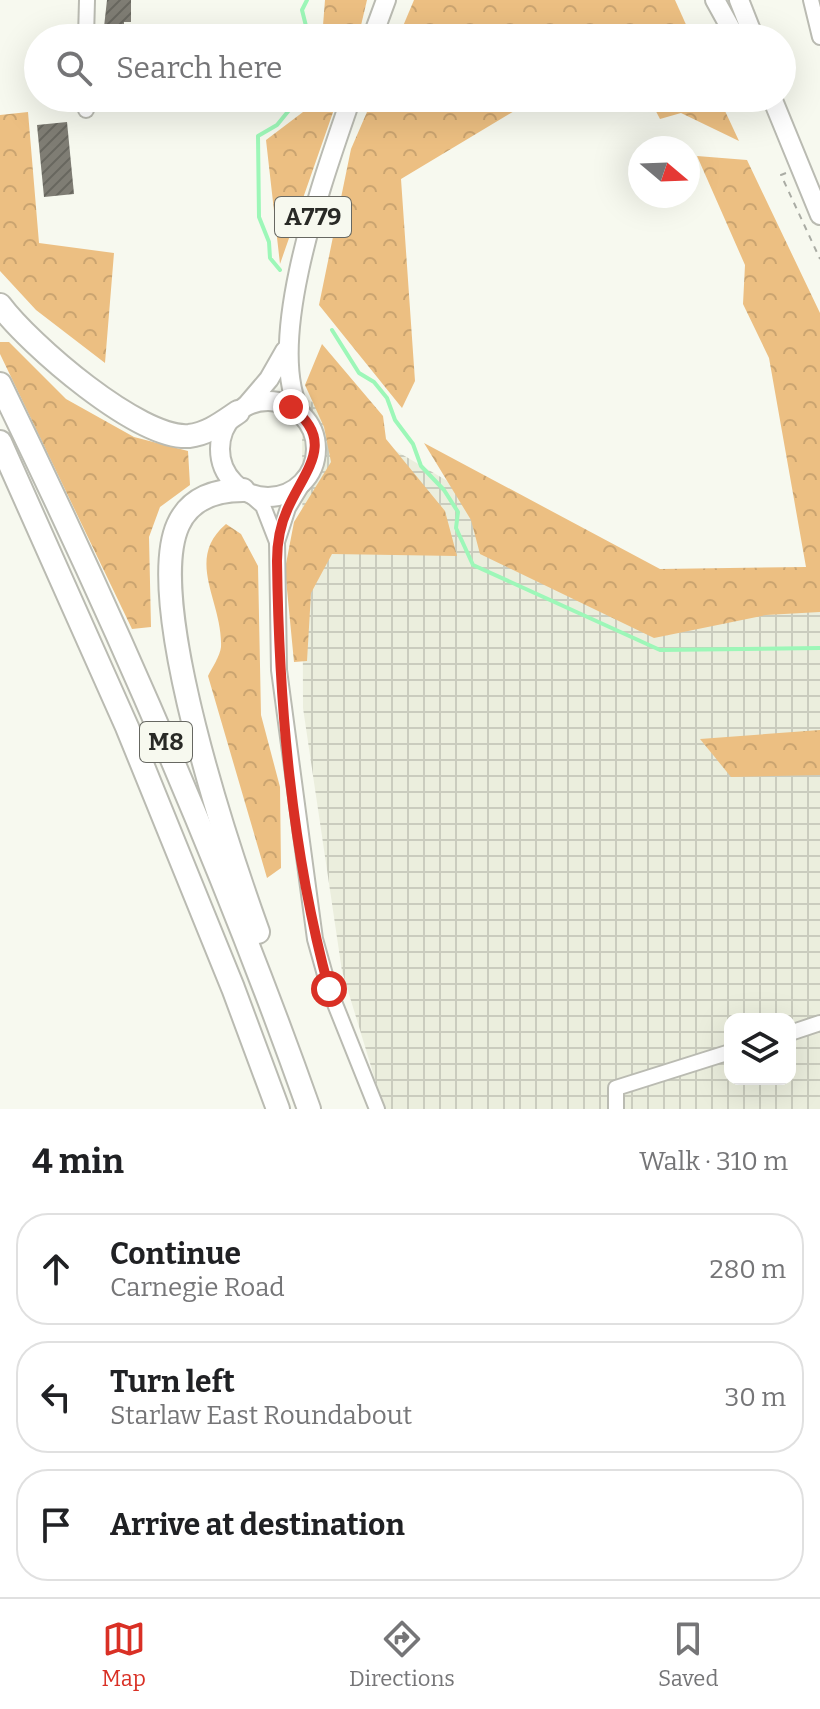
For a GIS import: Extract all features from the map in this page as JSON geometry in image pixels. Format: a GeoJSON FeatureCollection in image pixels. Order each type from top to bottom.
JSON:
{"type":"FeatureCollection","features":[{"type":"Feature","properties":{"kind":"highway"},"geometry":{"type":"LineString","coordinates":[[0,305],[65,370],[120,409],[161,430],[187,436],[202,433],[242,409]]}},
{"type":"Feature","properties":{"kind":"highway","name":"M8"},"geometry":{"type":"LineString","coordinates":[[0,384],[158,724],[267,992],[309,1109]]}},
{"type":"Feature","properties":{"kind":"highway","name":"M8"},"geometry":{"type":"LineString","coordinates":[[0,442],[133,741],[233,988],[278,1109]]}},
{"type":"Feature","properties":{"kind":"highway","name":"M8"},"geometry":{"type":"LineString","coordinates":[[246,492],[223,490],[197,501],[177,527],[171,571],[180,658],[211,791],[320,1109]]}},
{"type":"Feature","properties":{"kind":"main road"},"geometry":{"type":"LineString","coordinates":[[377,24],[386,0]]}},
{"type":"Feature","properties":{"kind":"main road"},"geometry":{"type":"LineString","coordinates":[[715,0],[728,24]]}},
{"type":"Feature","properties":{"kind":"main road"},"geometry":{"type":"LineString","coordinates":[[739,0],[748,24]]}},
{"type":"Feature","properties":{"kind":"main road","name":"A779"},"geometry":{"type":"LineString","coordinates":[[308,475],[314,460],[315,443],[289,383],[289,341],[312,221],[347,112]]}},
{"type":"Feature","properties":{"kind":"main road"},"geometry":{"type":"LineString","coordinates":[[777,112],[820,215]]}},
{"type":"Feature","properties":{"kind":"main road","name":"A779"},"geometry":{"type":"LineString","coordinates":[[246,492],[223,467],[220,452],[228,423],[276,369],[289,341]]}},
{"type":"Feature","properties":{"kind":"main road"},"geometry":{"type":"LineString","coordinates":[[242,409],[269,401],[291,407],[301,414]]}},
{"type":"Feature","properties":{"kind":"main road"},"geometry":{"type":"LineString","coordinates":[[246,492],[261,497],[288,493],[308,475]]}},
{"type":"Feature","properties":{"kind":"street"},"geometry":{"type":"LineString","coordinates":[[86,24],[87,0]]}},
{"type":"Feature","properties":{"kind":"street"},"geometry":{"type":"LineString","coordinates":[[811,0],[820,37]]}},
{"type":"Feature","properties":{"kind":"street"},"geometry":{"type":"LineString","coordinates":[[308,475],[288,508],[277,542],[279,670],[315,939],[329,989],[377,1109]]}},
{"type":"Feature","properties":{"kind":"street"},"geometry":{"type":"LineString","coordinates":[[246,492],[263,506],[277,542]]}},
{"type":"Feature","properties":{"kind":"street"},"geometry":{"type":"LineString","coordinates":[[796,1031],[820,1023]]}},
{"type":"Feature","properties":{"kind":"street"},"geometry":{"type":"LineString","coordinates":[[616,1109],[616,1088],[724,1054]]}},
{"type":"Feature","properties":{"kind":"shaded area"},"geometry":{"type":"Polygon","coordinates":[[[302,396],[617,580],[820,598],[820,1109],[384,1109],[342,971],[303,708],[302,396]]]}},
{"type":"Feature","properties":{"kind":"green space"},"geometry":{"type":"Polygon","coordinates":[[[325,0],[367,0],[361,24],[323,24],[325,0]]]}},
{"type":"Feature","properties":{"kind":"green space"},"geometry":{"type":"Polygon","coordinates":[[[414,0],[675,0],[686,24],[404,24],[414,0]]]}},
{"type":"Feature","properties":{"kind":"green space"},"geometry":{"type":"Polygon","coordinates":[[[28,112],[39,243],[114,253],[105,363],[36,310],[0,271],[0,115],[28,112]]]}},
{"type":"Feature","properties":{"kind":"green space"},"geometry":{"type":"Polygon","coordinates":[[[303,112],[333,112],[280,264],[266,140],[303,112]]]}},
{"type":"Feature","properties":{"kind":"green space"},"geometry":{"type":"Polygon","coordinates":[[[367,112],[513,112],[401,179],[415,381],[402,408],[319,305],[351,149],[367,112]]]}},
{"type":"Feature","properties":{"kind":"green space"},"geometry":{"type":"Polygon","coordinates":[[[656,112],[726,112],[739,141],[681,113],[660,119],[656,112]]]}},
{"type":"Feature","properties":{"kind":"green space"},"geometry":{"type":"Polygon","coordinates":[[[700,156],[747,160],[820,313],[820,612],[766,615],[654,638],[480,554],[471,520],[424,443],[660,569],[806,567],[769,358],[743,304],[745,265],[700,163],[700,156]]]}},
{"type":"Feature","properties":{"kind":"green space"},"geometry":{"type":"Polygon","coordinates":[[[0,342],[9,342],[66,399],[134,437],[188,451],[190,485],[160,507],[149,537],[151,627],[132,629],[0,354],[0,342]]]}},
{"type":"Feature","properties":{"kind":"green space"},"geometry":{"type":"Polygon","coordinates":[[[322,344],[383,416],[386,439],[445,511],[457,556],[332,554],[311,593],[307,661],[294,662],[285,569],[294,522],[331,462],[324,427],[305,385],[322,344]]]}},
{"type":"Feature","properties":{"kind":"green space"},"geometry":{"type":"Polygon","coordinates":[[[226,524],[241,534],[258,566],[261,715],[280,787],[281,868],[267,878],[208,676],[221,647],[206,567],[214,538],[226,524]]]}},
{"type":"Feature","properties":{"kind":"green space"},"geometry":{"type":"Polygon","coordinates":[[[820,730],[820,775],[731,777],[700,739],[820,730]]]}},
{"type":"Feature","properties":{"kind":"building"},"geometry":{"type":"Polygon","coordinates":[[[107,0],[131,0],[131,22],[104,24],[107,0]]]}},
{"type":"Feature","properties":{"kind":"building"},"geometry":{"type":"Polygon","coordinates":[[[67,122],[74,194],[44,197],[37,125],[67,122]]]}},
{"type":"Feature","properties":{"kind":"waterway"},"geometry":{"type":"LineString","coordinates":[[306,24],[302,10],[307,0]]}},
{"type":"Feature","properties":{"kind":"waterway"},"geometry":{"type":"LineString","coordinates":[[280,270],[270,258],[269,242],[259,217],[258,136],[277,125],[288,112]]}},
{"type":"Feature","properties":{"kind":"waterway"},"geometry":{"type":"LineString","coordinates":[[332,330],[359,373],[374,382],[387,398],[395,420],[413,444],[421,466],[444,490],[458,512],[456,528],[473,565],[660,650],[820,648]]}},
{"type":"Feature","properties":{"kind":"route"},"geometry":{"type":"LineString","coordinates":[[291,407],[301,414],[315,443],[314,460],[288,508],[277,542],[279,670],[296,818],[315,939],[329,989]]}}]}
